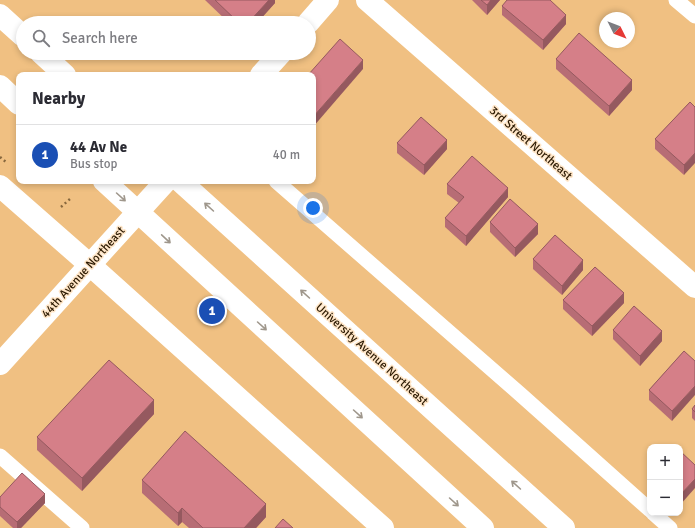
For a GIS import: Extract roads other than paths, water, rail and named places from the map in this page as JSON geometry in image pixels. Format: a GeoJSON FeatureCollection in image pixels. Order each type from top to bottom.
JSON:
{"type":"FeatureCollection","features":[{"type":"Feature","properties":{"kind":"street"},"geometry":{"type":"LineString","coordinates":[[314,16],[328,0]]}},
{"type":"Feature","properties":{"kind":"street","name":"3rd Street Northeast"},"geometry":{"type":"LineString","coordinates":[[367,0],[695,286]]}},
{"type":"Feature","properties":{"kind":"street"},"geometry":{"type":"LineString","coordinates":[[0,15],[16,30]]}},
{"type":"Feature","properties":{"kind":"street"},"geometry":{"type":"LineString","coordinates":[[49,60],[62,72]]}},
{"type":"Feature","properties":{"kind":"street"},"geometry":{"type":"LineString","coordinates":[[264,72],[275,60]]}},
{"type":"Feature","properties":{"kind":"street"},"geometry":{"type":"LineString","coordinates":[[0,86],[16,101]]}},
{"type":"Feature","properties":{"kind":"street"},"geometry":{"type":"LineString","coordinates":[[107,184],[483,528]]}},
{"type":"Feature","properties":{"kind":"street","name":"44th Avenue Northeast"},"geometry":{"type":"LineString","coordinates":[[0,364],[163,184]]}},
{"type":"Feature","properties":{"kind":"street","name":"University Avenue Northeast"},"geometry":{"type":"LineString","coordinates":[[183,184],[564,528]]}},
{"type":"Feature","properties":{"kind":"street"},"geometry":{"type":"LineString","coordinates":[[0,186],[383,528]]}},
{"type":"Feature","properties":{"kind":"lane"},"geometry":{"type":"LineString","coordinates":[[676,0],[695,16]]}},
{"type":"Feature","properties":{"kind":"lane"},"geometry":{"type":"LineString","coordinates":[[279,184],[520,394],[647,507]]}},
{"type":"Feature","properties":{"kind":"lane"},"geometry":{"type":"LineString","coordinates":[[0,456],[82,528]]}},
{"type":"Feature","properties":{"kind":"lane"},"geometry":{"type":"LineString","coordinates":[[656,516],[670,528]]}},
{"type":"Feature","properties":{"kind":"place","name":"44 Av Ne"},"geometry":{"type":"Point","coordinates":[212,311]}}]}
